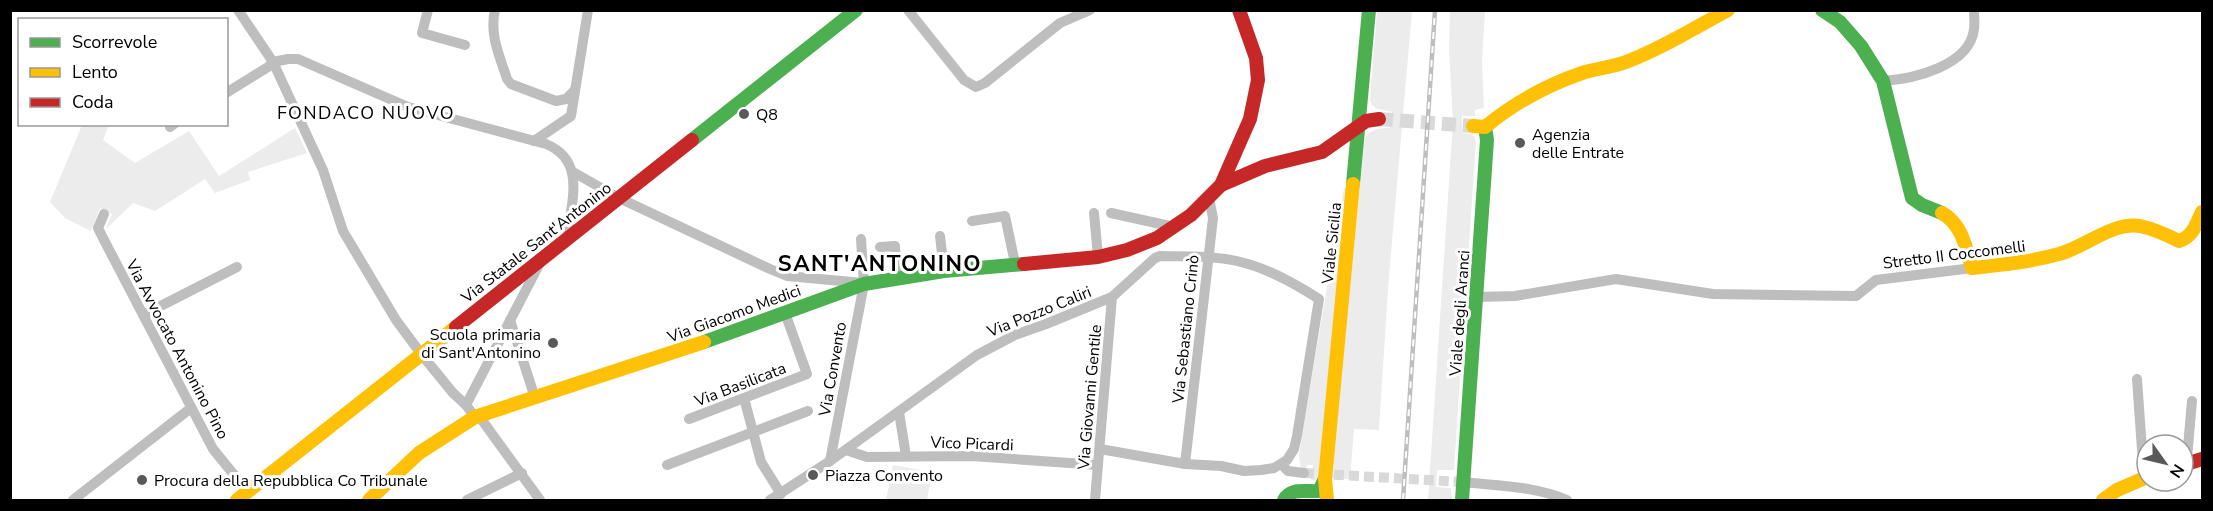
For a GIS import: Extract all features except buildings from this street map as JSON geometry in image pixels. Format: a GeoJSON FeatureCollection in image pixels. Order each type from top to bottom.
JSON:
{"type":"FeatureCollection","features":[{"type":"Feature","properties":{"kind":"street"},"geometry":{"type":"LineString","coordinates":[[237,10],[273,62],[323,170],[343,231],[396,320],[453,393],[477,417],[522,473],[540,501]]}},
{"type":"Feature","properties":{"kind":"street"},"geometry":{"type":"LineString","coordinates":[[428,10],[422,33],[465,45]]}},
{"type":"Feature","properties":{"kind":"street"},"geometry":{"type":"LineString","coordinates":[[495,10],[493,34],[507,79],[515,87],[556,101],[566,108],[566,115],[560,124]]}},
{"type":"Feature","properties":{"kind":"street"},"geometry":{"type":"LineString","coordinates":[[534,141],[570,116],[588,10]]}},
{"type":"Feature","properties":{"kind":"street","name":"Via Statale Sant'Antonino"},"geometry":{"type":"LineString","coordinates":[[242,496],[856,10]]}},
{"type":"Feature","properties":{"kind":"street"},"geometry":{"type":"LineString","coordinates":[[908,10],[964,80],[976,87],[985,83],[1060,23],[1090,10]]}},
{"type":"Feature","properties":{"kind":"street","name":"Via Giacomo Medici"},"geometry":{"type":"LineString","coordinates":[[369,501],[419,453],[477,417],[674,352],[864,284],[944,271],[1098,257],[1154,240],[1191,215],[1221,185],[1250,119],[1258,80],[1254,49],[1239,10]]}},
{"type":"Feature","properties":{"kind":"street","name":"Viale Sicilia"},"geometry":{"type":"LineString","coordinates":[[1284,501],[1285,496],[1291,492],[1324,498],[1369,10]]}},
{"type":"Feature","properties":{"kind":"street","name":"Viale degli Aranci"},"geometry":{"type":"LineString","coordinates":[[1462,501],[1487,140],[1479,126],[1564,80],[1624,63],[1669,44],[1728,10]]}},
{"type":"Feature","properties":{"kind":"street"},"geometry":{"type":"LineString","coordinates":[[1822,10],[1840,22],[1861,46],[1883,81],[1912,198],[1918,204],[1950,217],[1957,225],[1972,268]]}},
{"type":"Feature","properties":{"kind":"street"},"geometry":{"type":"LineString","coordinates":[[1883,81],[1902,79],[1928,71],[1957,58],[1972,37],[1974,10]]}},
{"type":"Feature","properties":{"kind":"street"},"geometry":{"type":"LineString","coordinates":[[228,92],[268,68],[273,62],[298,59],[408,107],[534,141],[559,151],[569,162],[573,172],[567,238]]}},
{"type":"Feature","properties":{"kind":"street"},"geometry":{"type":"LineString","coordinates":[[556,101],[566,99],[575,90]]}},
{"type":"Feature","properties":{"kind":"street"},"geometry":{"type":"LineString","coordinates":[[1221,185],[1265,166],[1322,152],[1366,121],[1379,119]]}},
{"type":"Feature","properties":{"kind":"street"},"geometry":{"type":"LineString","coordinates":[[573,172],[619,198],[787,276],[864,284]]}},
{"type":"Feature","properties":{"kind":"street","name":"Via Sebastiano Crinò"},"geometry":{"type":"LineString","coordinates":[[1185,464],[1213,218],[1209,198]]}},
{"type":"Feature","properties":{"kind":"street","name":"Stretto II Coccomelli"},"geometry":{"type":"LineString","coordinates":[[1477,297],[1515,296],[1616,279],[1713,294],[1856,296],[1876,280],[2024,263],[2072,250],[2126,226],[2144,227],[2179,241],[2185,241],[2202,212]]}},
{"type":"Feature","properties":{"kind":"street"},"geometry":{"type":"LineString","coordinates":[[1094,213],[1098,257]]}},
{"type":"Feature","properties":{"kind":"street"},"geometry":{"type":"LineString","coordinates":[[1111,213],[1174,227]]}},
{"type":"Feature","properties":{"kind":"street","name":"Via Avvocato Antonino Pino"},"geometry":{"type":"LineString","coordinates":[[104,214],[98,228],[213,449],[242,496]]}},
{"type":"Feature","properties":{"kind":"street"},"geometry":{"type":"LineString","coordinates":[[972,221],[1005,216],[1015,263]]}},
{"type":"Feature","properties":{"kind":"street"},"geometry":{"type":"LineString","coordinates":[[940,236],[944,271]]}},
{"type":"Feature","properties":{"kind":"street","name":"Via Convento"},"geometry":{"type":"LineString","coordinates":[[830,461],[864,284],[861,239]]}},
{"type":"Feature","properties":{"kind":"street"},"geometry":{"type":"LineString","coordinates":[[1100,449],[1185,464],[1221,466],[1244,471],[1282,465],[1291,455],[1297,436],[1318,298],[1294,283],[1255,266],[1208,257],[1160,256],[1154,240]]}},
{"type":"Feature","properties":{"kind":"street"},"geometry":{"type":"LineString","coordinates":[[880,247],[895,246],[897,278]]}},
{"type":"Feature","properties":{"kind":"street","name":"Via Pozzo Caliri"},"geometry":{"type":"LineString","coordinates":[[830,461],[988,349],[1015,334],[1112,297],[1152,260],[1160,256]]}},
{"type":"Feature","properties":{"kind":"street"},"geometry":{"type":"LineString","coordinates":[[466,405],[543,258]]}},
{"type":"Feature","properties":{"kind":"street"},"geometry":{"type":"LineString","coordinates":[[143,315],[237,267]]}},
{"type":"Feature","properties":{"kind":"street","name":"Via Giovanni Gentile"},"geometry":{"type":"LineString","coordinates":[[1095,501],[1112,297]]}},
{"type":"Feature","properties":{"kind":"street","name":"Via Basilicata"},"geometry":{"type":"LineString","coordinates":[[689,419],[807,374],[785,312]]}},
{"type":"Feature","properties":{"kind":"street"},"geometry":{"type":"LineString","coordinates":[[510,320],[535,398]]}},
{"type":"Feature","properties":{"kind":"street"},"geometry":{"type":"LineString","coordinates":[[2137,379],[2141,433]]}},
{"type":"Feature","properties":{"kind":"street"},"geometry":{"type":"LineString","coordinates":[[744,398],[762,462],[781,494]]}},
{"type":"Feature","properties":{"kind":"street"},"geometry":{"type":"LineString","coordinates":[[2189,433],[2192,401]]}},
{"type":"Feature","properties":{"kind":"street"},"geometry":{"type":"LineString","coordinates":[[74,501],[191,408]]}},
{"type":"Feature","properties":{"kind":"street"},"geometry":{"type":"LineString","coordinates":[[667,465],[808,411]]}},
{"type":"Feature","properties":{"kind":"street"},"geometry":{"type":"LineString","coordinates":[[899,412],[906,456]]}},
{"type":"Feature","properties":{"kind":"street","name":"Vico Picardi"},"geometry":{"type":"LineString","coordinates":[[846,450],[867,457],[972,456],[1098,465]]}},
{"type":"Feature","properties":{"kind":"street"},"geometry":{"type":"LineString","coordinates":[[770,501],[830,461]]}},
{"type":"Feature","properties":{"kind":"street"},"geometry":{"type":"LineString","coordinates":[[1282,465],[1288,471],[1304,473]]}},
{"type":"Feature","properties":{"kind":"street"},"geometry":{"type":"LineString","coordinates":[[467,501],[522,473]]}},
{"type":"Feature","properties":{"kind":"street"},"geometry":{"type":"LineString","coordinates":[[1463,482],[1534,489],[1567,501]]}},
{"type":"Feature","properties":{"kind":"street"},"geometry":{"type":"LineString","coordinates":[[2103,501],[2117,490],[2135,482]]}},
{"type":"Feature","properties":{"kind":"shaded area"},"geometry":{"type":"Polygon","coordinates":[[[1377,11],[1412,11],[1388,288],[1379,430],[1354,429],[1350,479],[1331,478],[1365,138],[1373,130],[1390,128],[1392,112],[1375,108],[1370,99],[1377,11]]]}},
{"type":"Feature","properties":{"kind":"shaded area"},"geometry":{"type":"Polygon","coordinates":[[[1450,11],[1485,11],[1482,62],[1484,108],[1475,110],[1475,116],[1462,116],[1462,133],[1473,134],[1476,141],[1454,470],[1437,470],[1436,487],[1451,488],[1452,500],[1428,500],[1453,121],[1449,49],[1450,11]]]}},
{"type":"Feature","properties":{"kind":"shaded area"},"geometry":{"type":"Polygon","coordinates":[[[82,126],[109,126],[103,140],[135,163],[189,131],[219,176],[295,128],[307,153],[248,172],[250,180],[215,193],[205,179],[155,211],[133,203],[106,229],[112,214],[100,208],[91,231],[65,218],[50,202],[82,126]]]}},
{"type":"Feature","properties":{"kind":"shaded area"},"geometry":{"type":"Polygon","coordinates":[[[1344,188],[1348,188],[1318,481],[1311,480],[1313,465],[1307,465],[1306,469],[1301,468],[1299,456],[1344,188]]]}},
{"type":"Feature","properties":{"kind":"shaded area"},"geometry":{"type":"Polygon","coordinates":[[[893,465],[932,472],[927,500],[886,500],[893,465]]]}},
{"type":"Feature","properties":{"kind":"tunnel"},"geometry":{"type":"LineString","coordinates":[[1379,119],[1473,126]]}},
{"type":"Feature","properties":{"kind":"tunnel"},"geometry":{"type":"LineString","coordinates":[[1304,473],[1463,482]]}},
{"type":"Feature","properties":{"kind":"railway"},"geometry":{"type":"LineString","coordinates":[[1403,500],[1435,10]]}},
{"type":"Feature","properties":{"kind":"traffic: fast"},"geometry":{"type":"LineString","coordinates":[[692,140],[856,10]]}},
{"type":"Feature","properties":{"kind":"traffic: fast"},"geometry":{"type":"LineString","coordinates":[[1353,184],[1369,10]]}},
{"type":"Feature","properties":{"kind":"traffic: fast"},"geometry":{"type":"LineString","coordinates":[[1822,10],[1840,22],[1861,46],[1883,81],[1912,198],[1942,213]]}},
{"type":"Feature","properties":{"kind":"traffic: fast"},"geometry":{"type":"LineString","coordinates":[[1462,500],[1487,140],[1485,127]]}},
{"type":"Feature","properties":{"kind":"traffic: fast"},"geometry":{"type":"LineString","coordinates":[[704,342],[864,284],[944,271],[1024,264]]}},
{"type":"Feature","properties":{"kind":"traffic: fast"},"geometry":{"type":"LineString","coordinates":[[1284,500],[1291,493],[1319,491],[1325,479]]}},
{"type":"Feature","properties":{"kind":"traffic: slow"},"geometry":{"type":"LineString","coordinates":[[1473,126],[1485,127],[1520,102],[1558,82],[1639,57],[1728,10]]}},
{"type":"Feature","properties":{"kind":"traffic: slow"},"geometry":{"type":"LineString","coordinates":[[1327,500],[1325,479],[1353,184]]}},
{"type":"Feature","properties":{"kind":"traffic: slow"},"geometry":{"type":"LineString","coordinates":[[1942,213],[1959,230],[1972,268],[2059,254],[2109,231],[2129,226],[2140,226],[2179,241],[2191,233],[2202,212]]}},
{"type":"Feature","properties":{"kind":"traffic: slow"},"geometry":{"type":"LineString","coordinates":[[237,500],[456,327]]}},
{"type":"Feature","properties":{"kind":"traffic: slow"},"geometry":{"type":"LineString","coordinates":[[369,500],[419,453],[475,417],[704,342]]}},
{"type":"Feature","properties":{"kind":"traffic: slow"},"geometry":{"type":"LineString","coordinates":[[2103,500],[2117,490],[2135,482]]}},
{"type":"Feature","properties":{"kind":"traffic: jam"},"geometry":{"type":"LineString","coordinates":[[1024,264],[1098,257],[1127,250],[1157,238],[1191,215],[1221,185],[1250,119],[1258,80],[1256,58],[1239,10]]}},
{"type":"Feature","properties":{"kind":"traffic: jam"},"geometry":{"type":"LineString","coordinates":[[1221,185],[1265,166],[1322,152],[1366,121],[1379,119]]}},
{"type":"Feature","properties":{"kind":"traffic: jam"},"geometry":{"type":"LineString","coordinates":[[456,327],[692,140]]}},
{"type":"Feature","properties":{"kind":"traffic: jam"},"geometry":{"type":"LineString","coordinates":[[2195,461],[2202,459]]}},
{"type":"Feature","properties":{"kind":"place","name":"Q8"},"geometry":{"type":"Point","coordinates":[744,114]}},
{"type":"Feature","properties":{"kind":"place","name":"Agenzia delle Entrate"},"geometry":{"type":"Point","coordinates":[1520,143]}},
{"type":"Feature","properties":{"kind":"place","name":"Scuola primaria di Sant'Antonino"},"geometry":{"type":"Point","coordinates":[553,343]}},
{"type":"Feature","properties":{"kind":"place","name":"Piazza Convento"},"geometry":{"type":"Point","coordinates":[813,475]}},
{"type":"Feature","properties":{"kind":"place","name":"Procura della Repubblica Co Tribunale"},"geometry":{"type":"Point","coordinates":[142,480]}},
{"type":"Feature","properties":{"kind":"district","name":"FONDACO NUOVO"},"geometry":{"type":"Point","coordinates":[366,113]}},
{"type":"Feature","properties":{"kind":"district","name":"SANT'ANTONINO"},"geometry":{"type":"Point","coordinates":[880,263]}}]}
